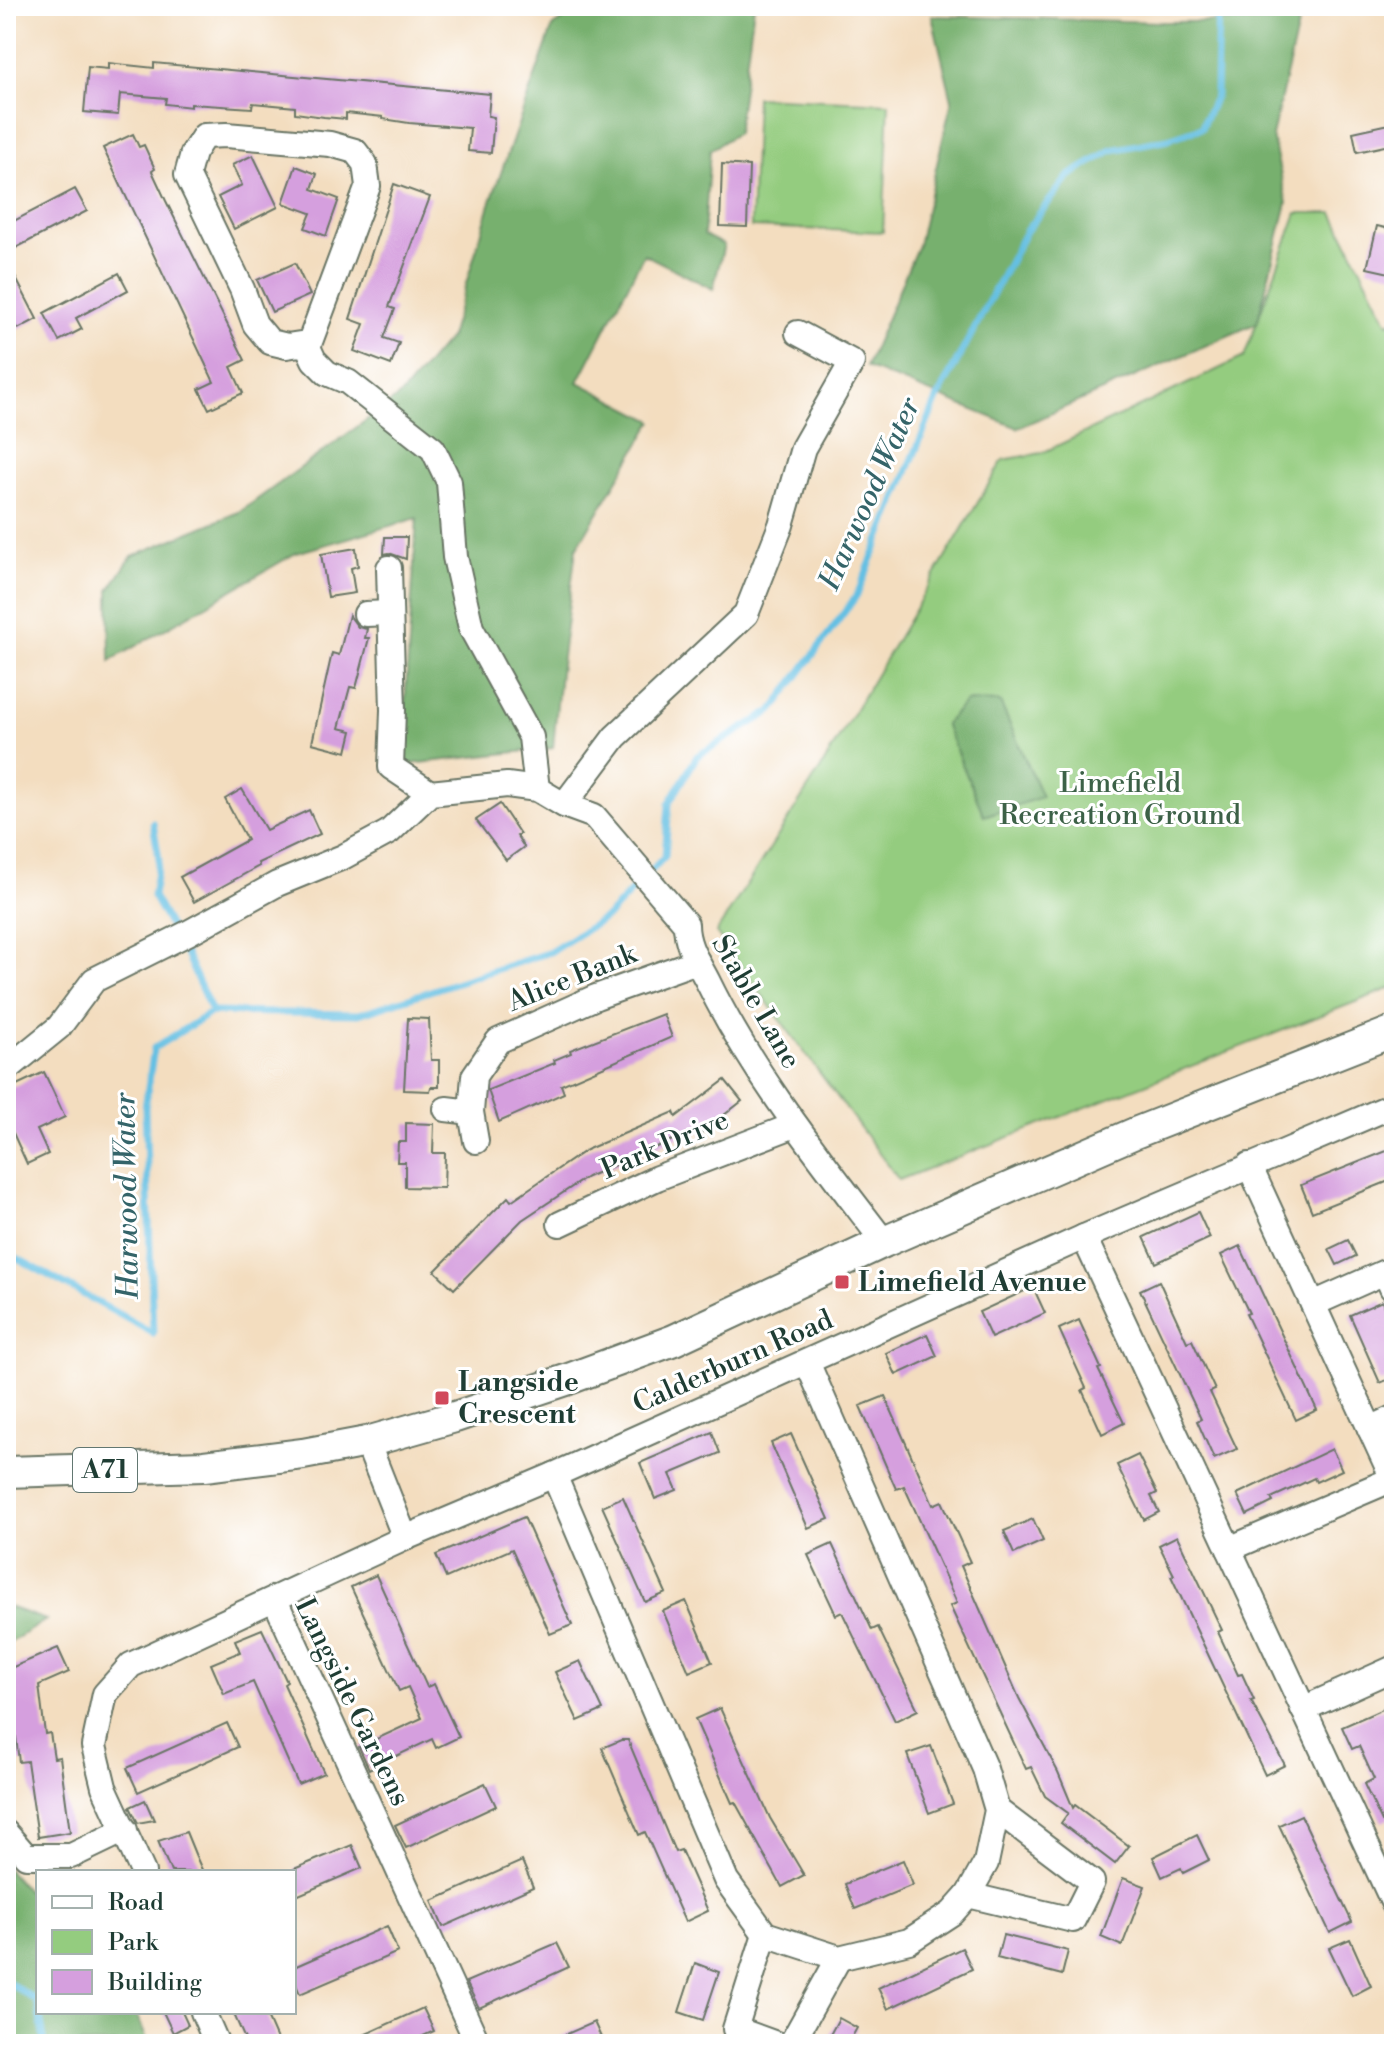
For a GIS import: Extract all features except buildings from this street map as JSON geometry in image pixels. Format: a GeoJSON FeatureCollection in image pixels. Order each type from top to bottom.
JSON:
{"type":"FeatureCollection","features":[{"type":"Feature","properties":{"kind":"main road","name":"A71"},"geometry":{"type":"LineString","coordinates":[[6,1472],[204,1466],[303,1454],[367,1442],[524,1394],[674,1340],[884,1242],[1135,1133],[1394,1031]]}},
{"type":"Feature","properties":{"kind":"street"},"geometry":{"type":"LineString","coordinates":[[308,347],[368,186],[365,164],[355,151],[330,144],[204,136],[193,153],[187,175],[242,289],[255,324],[270,342],[308,347],[314,360],[327,373],[348,382],[433,449],[449,482],[455,557],[471,628],[531,737],[537,789]]}},
{"type":"Feature","properties":{"kind":"street"},"geometry":{"type":"LineString","coordinates":[[564,805],[615,737],[746,614],[781,525],[803,448],[852,362],[798,333]]}},
{"type":"Feature","properties":{"kind":"street"},"geometry":{"type":"LineString","coordinates":[[6,1070],[59,1027],[94,980],[277,884],[343,857],[389,832],[430,793],[391,767],[393,710],[378,613],[389,568]]}},
{"type":"Feature","properties":{"kind":"street","name":"Stable Lane"},"geometry":{"type":"LineString","coordinates":[[430,793],[507,785],[537,789],[564,805],[594,816],[686,924],[686,940],[718,1003],[795,1125],[884,1242]]}},
{"type":"Feature","properties":{"kind":"street","name":"Alice Bank"},"geometry":{"type":"LineString","coordinates":[[476,1141],[471,1112],[474,1076],[498,1041],[596,997],[697,961]]}},
{"type":"Feature","properties":{"kind":"street","name":"Calderburn Road"},"geometry":{"type":"LineString","coordinates":[[275,1600],[405,1538],[554,1475],[1084,1237],[1394,1105]]}},
{"type":"Feature","properties":{"kind":"street"},"geometry":{"type":"LineString","coordinates":[[446,1109],[471,1112]]}},
{"type":"Feature","properties":{"kind":"street","name":"Park Drive"},"geometry":{"type":"LineString","coordinates":[[560,1224],[657,1178],[795,1125]]}},
{"type":"Feature","properties":{"kind":"street"},"geometry":{"type":"LineString","coordinates":[[1229,1549],[1394,1480],[1249,1165]]}},
{"type":"Feature","properties":{"kind":"street"},"geometry":{"type":"LineString","coordinates":[[1084,1237],[1394,1904]]}},
{"type":"Feature","properties":{"kind":"street"},"geometry":{"type":"LineString","coordinates":[[1313,1304],[1385,1272],[1392,1288]]}},
{"type":"Feature","properties":{"kind":"street"},"geometry":{"type":"LineString","coordinates":[[554,1475],[726,1880],[765,1934],[839,1958],[909,1941],[952,1913],[968,1895],[986,1863],[997,1810],[985,1769],[807,1362]]}},
{"type":"Feature","properties":{"kind":"street"},"geometry":{"type":"LineString","coordinates":[[1370,1429],[1394,1418]]}},
{"type":"Feature","properties":{"kind":"street"},"geometry":{"type":"LineString","coordinates":[[367,1442],[405,1538]]}},
{"type":"Feature","properties":{"kind":"street","name":"Langside Gardens"},"geometry":{"type":"LineString","coordinates":[[142,1870],[104,1787],[94,1746],[105,1694],[131,1665],[275,1600],[478,2044]]}},
{"type":"Feature","properties":{"kind":"street"},"geometry":{"type":"LineString","coordinates":[[1303,1709],[1394,1668]]}},
{"type":"Feature","properties":{"kind":"street"},"geometry":{"type":"LineString","coordinates":[[968,1895],[1073,1920],[1092,1882],[997,1810]]}},
{"type":"Feature","properties":{"kind":"street"},"geometry":{"type":"LineString","coordinates":[[6,1833],[26,1856],[71,1856],[125,1830]]}},
{"type":"Feature","properties":{"kind":"street"},"geometry":{"type":"LineString","coordinates":[[765,1934],[735,2029],[776,2044]]}},
{"type":"Feature","properties":{"kind":"street"},"geometry":{"type":"LineString","coordinates":[[791,2044],[839,1958]]}},
{"type":"Feature","properties":{"kind":"street"},"geometry":{"type":"LineString","coordinates":[[204,2014],[217,2044]]}},
{"type":"Feature","properties":{"kind":"green space"},"geometry":{"type":"Polygon","coordinates":[[[586,6],[754,6],[737,133],[710,150],[704,235],[724,245],[713,289],[644,254],[578,382],[653,421],[576,549],[553,748],[401,765],[417,518],[296,553],[110,661],[109,590],[132,556],[241,511],[401,395],[450,337],[490,204],[553,26],[586,6]]]}},
{"type":"Feature","properties":{"kind":"green space"},"geometry":{"type":"Polygon","coordinates":[[[932,16],[1163,22],[1299,21],[1272,136],[1287,203],[1257,323],[1018,428],[866,367],[918,245],[952,100],[932,16]]]}},
{"type":"Feature","properties":{"kind":"green space"},"geometry":{"type":"Polygon","coordinates":[[[756,97],[889,103],[883,232],[751,227],[756,97]]]}},
{"type":"Feature","properties":{"kind":"green space","name":"Limefield Recreation Ground"},"geometry":{"type":"Polygon","coordinates":[[[1297,213],[1333,213],[1388,323],[1394,321],[1394,987],[899,1180],[716,933],[821,768],[1003,460],[1042,453],[1244,357],[1297,213]]]}},
{"type":"Feature","properties":{"kind":"green space"},"geometry":{"type":"Polygon","coordinates":[[[966,701],[1000,702],[1042,797],[984,816],[945,724],[966,701]]]}},
{"type":"Feature","properties":{"kind":"green space"},"geometry":{"type":"Polygon","coordinates":[[[6,1606],[46,1620],[6,1645],[6,1606]]]}},
{"type":"Feature","properties":{"kind":"green space"},"geometry":{"type":"Polygon","coordinates":[[[6,1868],[36,1900],[36,2014],[136,2014],[149,2044],[6,2044],[6,1868]]]}},
{"type":"Feature","properties":{"kind":"waterway","name":"Harwood Water"},"geometry":{"type":"LineString","coordinates":[[6,1252],[153,1333],[145,1108],[154,1048],[212,1012],[359,1014],[550,952],[608,916],[665,856],[669,804],[697,756],[772,711],[857,595],[937,399],[1026,231],[1069,176],[1112,150],[1168,139],[1201,128],[1216,95],[1218,6]]}},
{"type":"Feature","properties":{"kind":"waterway"},"geometry":{"type":"LineString","coordinates":[[153,823],[159,859],[153,896],[187,957],[212,1012]]}},
{"type":"Feature","properties":{"kind":"waterway","name":"Harwood Water"},"geometry":{"type":"LineString","coordinates":[[6,1981],[36,2000]]}},
{"type":"Feature","properties":{"kind":"waterway","name":"Harwood Water"},"geometry":{"type":"LineString","coordinates":[[39,2014],[45,2044]]}},
{"type":"Feature","properties":{"kind":"place","name":"Limefield Avenue"},"geometry":{"type":"Point","coordinates":[842,1282]}},
{"type":"Feature","properties":{"kind":"place","name":"Langside Crescent"},"geometry":{"type":"Point","coordinates":[442,1398]}}]}
